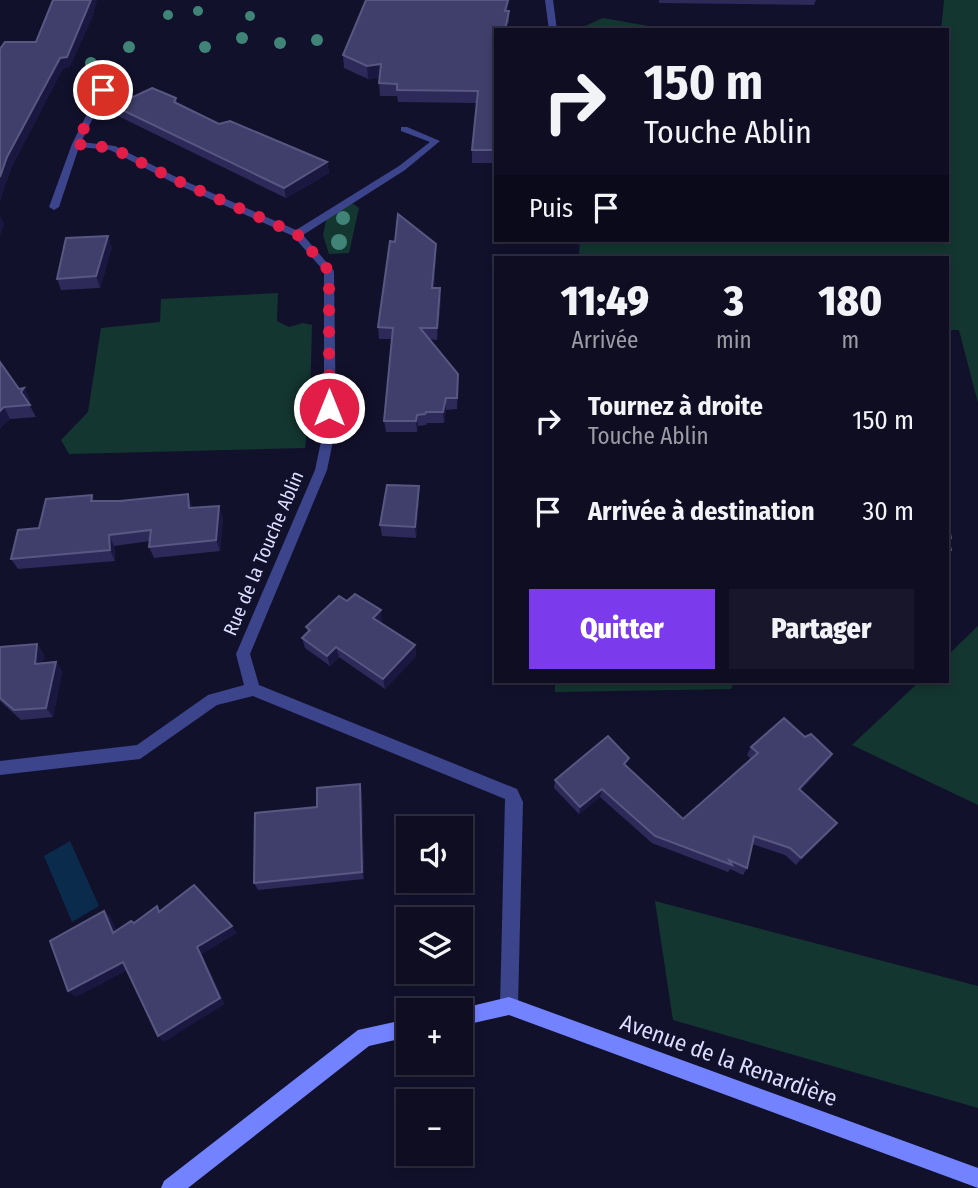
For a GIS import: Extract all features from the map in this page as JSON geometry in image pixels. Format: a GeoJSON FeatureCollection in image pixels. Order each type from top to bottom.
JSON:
{"type":"FeatureCollection","features":[{"type":"Feature","properties":{"kind":"street"},"geometry":{"type":"LineString","coordinates":[[549,0],[553,28]]}},
{"type":"Feature","properties":{"kind":"street"},"geometry":{"type":"LineString","coordinates":[[54,207],[76,144],[103,90]]}},
{"type":"Feature","properties":{"kind":"street"},"geometry":{"type":"LineString","coordinates":[[297,234],[402,168],[436,141],[404,129]]}},
{"type":"Feature","properties":{"kind":"street","name":"Rue de la Touche Ablin"},"geometry":{"type":"LineString","coordinates":[[76,144],[112,148],[297,234],[329,271],[330,427],[321,470],[243,654],[253,689]]}},
{"type":"Feature","properties":{"kind":"street"},"geometry":{"type":"LineString","coordinates":[[0,768],[140,752],[213,700],[253,689],[511,794],[514,802],[509,1006],[473,1014]]}},
{"type":"Feature","properties":{"kind":"street","name":"Avenue de la Renardière"},"geometry":{"type":"LineString","coordinates":[[509,1006],[978,1178]]}},
{"type":"Feature","properties":{"kind":"street"},"geometry":{"type":"LineString","coordinates":[[171,1188],[365,1037],[396,1031]]}},
{"type":"Feature","properties":{"kind":"green space"},"geometry":{"type":"Polygon","coordinates":[[[944,0],[978,0],[978,403],[959,330],[949,330],[949,256],[579,256],[580,242],[949,242],[949,28],[941,28],[944,0]]]}},
{"type":"Feature","properties":{"kind":"green space"},"geometry":{"type":"Polygon","coordinates":[[[603,18],[660,28],[580,28],[603,18]]]}},
{"type":"Feature","properties":{"kind":"green space"},"geometry":{"type":"Polygon","coordinates":[[[352,203],[359,208],[349,253],[329,254],[323,235],[326,220],[352,203]]]}},
{"type":"Feature","properties":{"kind":"green space"},"geometry":{"type":"Polygon","coordinates":[[[278,293],[277,321],[289,327],[303,323],[312,325],[310,402],[305,448],[69,454],[61,440],[88,412],[101,328],[160,322],[161,299],[278,293]]]}},
{"type":"Feature","properties":{"kind":"green space"},"geometry":{"type":"Polygon","coordinates":[[[978,626],[978,805],[852,745],[918,683],[949,683],[949,654],[978,626]]]}},
{"type":"Feature","properties":{"kind":"green space"},"geometry":{"type":"Polygon","coordinates":[[[555,683],[733,683],[731,689],[555,692],[555,683]]]}},
{"type":"Feature","properties":{"kind":"green space"},"geometry":{"type":"Polygon","coordinates":[[[655,901],[978,986],[978,1108],[673,1020],[655,901]]]}},
{"type":"Feature","properties":{"kind":"water"},"geometry":{"type":"Polygon","coordinates":[[[70,841],[99,906],[72,922],[44,856],[70,841]]]}},
{"type":"Feature","properties":{"kind":"building"},"geometry":{"type":"Polygon","coordinates":[[[53,0],[91,0],[67,57],[60,58],[7,157],[0,177],[0,49],[5,42],[36,42],[53,0]]]}},
{"type":"Feature","properties":{"kind":"building"},"geometry":{"type":"Polygon","coordinates":[[[366,0],[508,0],[505,28],[494,28],[494,150],[472,150],[478,91],[397,90],[397,84],[379,83],[381,64],[367,66],[343,55],[366,0]]]}},
{"type":"Feature","properties":{"kind":"building"},"geometry":{"type":"Polygon","coordinates":[[[152,88],[176,98],[174,102],[219,124],[230,121],[327,162],[284,188],[114,106],[152,88]]]}},
{"type":"Feature","properties":{"kind":"building"},"geometry":{"type":"Polygon","coordinates":[[[398,214],[436,244],[432,288],[440,288],[437,328],[420,328],[458,374],[457,398],[446,398],[443,412],[417,415],[416,421],[384,421],[393,328],[378,327],[390,241],[395,242],[398,214]]]}},
{"type":"Feature","properties":{"kind":"building"},"geometry":{"type":"Polygon","coordinates":[[[108,236],[96,276],[57,279],[66,238],[108,236]]]}},
{"type":"Feature","properties":{"kind":"building"},"geometry":{"type":"Polygon","coordinates":[[[0,362],[19,389],[24,388],[21,392],[30,405],[4,407],[0,411],[0,362]]]}},
{"type":"Feature","properties":{"kind":"building"},"geometry":{"type":"Polygon","coordinates":[[[387,485],[419,486],[415,527],[380,525],[387,485]]]}},
{"type":"Feature","properties":{"kind":"building"},"geometry":{"type":"Polygon","coordinates":[[[188,494],[189,508],[219,506],[216,540],[149,547],[151,530],[109,535],[110,550],[11,559],[18,530],[39,528],[46,499],[92,495],[91,501],[120,501],[188,494]]]}},
{"type":"Feature","properties":{"kind":"building"},"geometry":{"type":"Polygon","coordinates":[[[355,594],[381,610],[373,618],[415,645],[383,679],[336,647],[327,656],[302,638],[310,630],[306,627],[339,596],[347,601],[355,594]]]}},
{"type":"Feature","properties":{"kind":"building"},"geometry":{"type":"Polygon","coordinates":[[[37,644],[35,664],[56,662],[46,708],[14,710],[0,698],[0,647],[37,644]]]}},
{"type":"Feature","properties":{"kind":"building"},"geometry":{"type":"Polygon","coordinates":[[[784,718],[805,737],[811,734],[832,754],[799,789],[837,823],[801,858],[790,848],[754,836],[747,868],[729,860],[732,865],[655,836],[602,789],[580,807],[555,780],[608,736],[629,758],[624,764],[683,819],[758,753],[751,747],[784,718]]]}},
{"type":"Feature","properties":{"kind":"building"},"geometry":{"type":"Polygon","coordinates":[[[360,784],[362,872],[254,883],[255,813],[317,807],[317,788],[360,784]]]}},
{"type":"Feature","properties":{"kind":"building"},"geometry":{"type":"Polygon","coordinates":[[[194,885],[232,926],[197,947],[220,998],[158,1036],[123,962],[68,991],[50,941],[104,911],[113,933],[131,921],[134,923],[157,906],[159,912],[194,885]]]}},
{"type":"Feature","properties":{"kind":"route"},"geometry":{"type":"LineString","coordinates":[[103,90],[76,144],[112,148],[297,234],[329,271],[329,408]]}}]}
